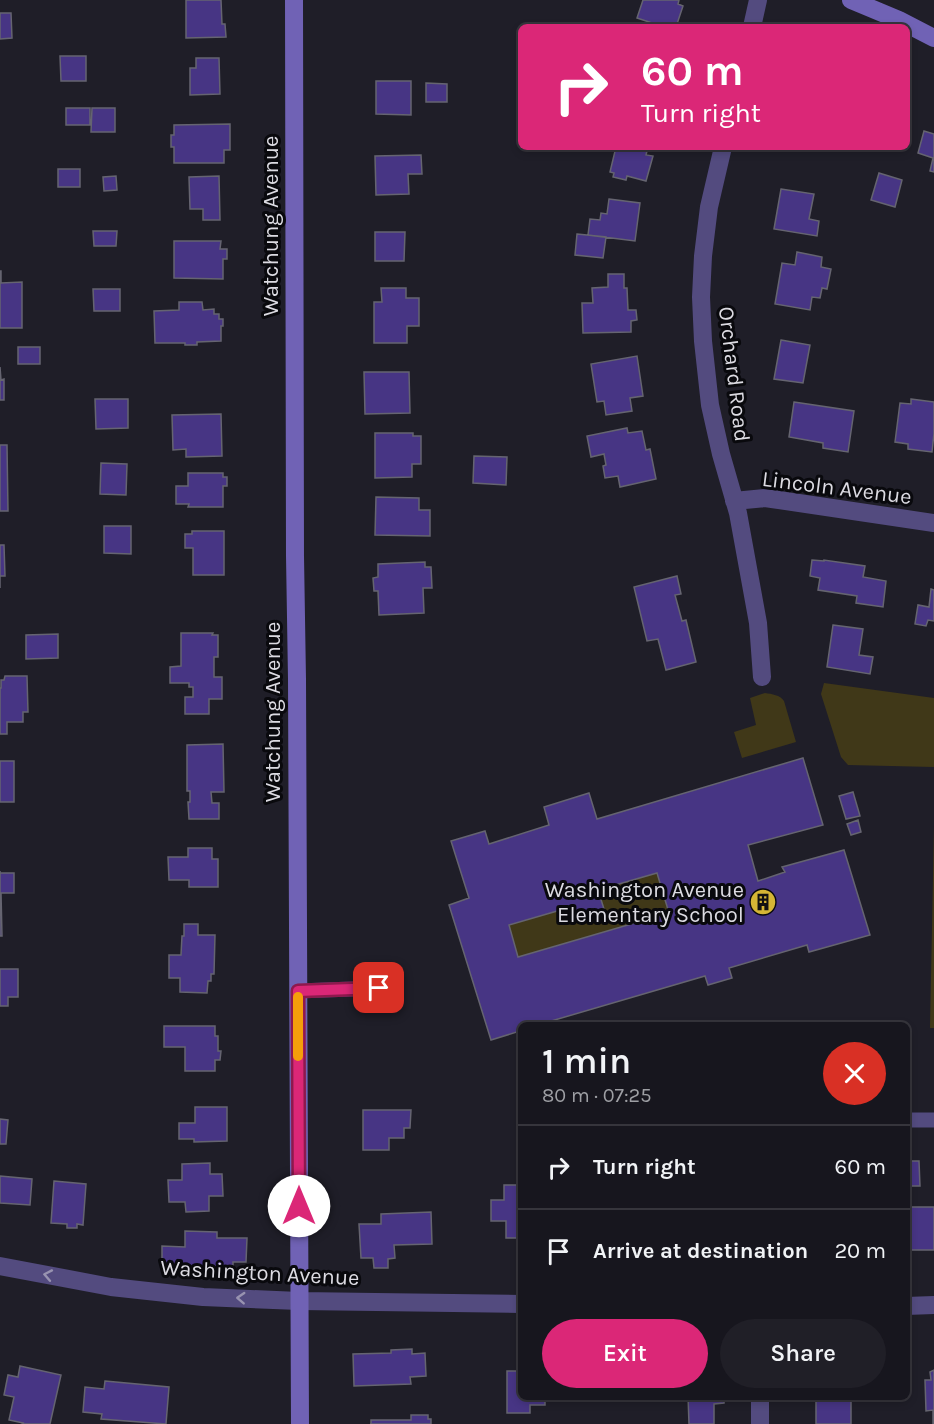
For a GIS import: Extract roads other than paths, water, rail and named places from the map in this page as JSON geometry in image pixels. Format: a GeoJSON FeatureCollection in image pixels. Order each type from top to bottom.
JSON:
{"type":"FeatureCollection","features":[{"type":"Feature","properties":{"kind":"main road","name":"Watchung Avenue"},"geometry":{"type":"LineString","coordinates":[[294,0],[294,521],[297,679],[300,1424]]}},
{"type":"Feature","properties":{"kind":"main road"},"geometry":{"type":"LineString","coordinates":[[856,1],[906,24]]}},
{"type":"Feature","properties":{"kind":"main road"},"geometry":{"type":"LineString","coordinates":[[910,26],[934,38]]}},
{"type":"Feature","properties":{"kind":"street"},"geometry":{"type":"LineString","coordinates":[[753,24],[758,0]]}},
{"type":"Feature","properties":{"kind":"street","name":"Orchard Road"},"geometry":{"type":"LineString","coordinates":[[722,150],[710,207],[703,256],[701,297],[703,341],[710,405],[738,513],[758,623],[762,677]]}},
{"type":"Feature","properties":{"kind":"street","name":"Lincoln Avenue"},"geometry":{"type":"LineString","coordinates":[[734,501],[765,498],[934,523]]}},
{"type":"Feature","properties":{"kind":"street","name":"Washington Avenue"},"geometry":{"type":"LineString","coordinates":[[0,1266],[123,1288],[203,1297],[299,1301],[518,1304]]}},
{"type":"Feature","properties":{"kind":"street"},"geometry":{"type":"LineString","coordinates":[[910,1306],[934,1305]]}},
{"type":"Feature","properties":{"kind":"street"},"geometry":{"type":"LineString","coordinates":[[760,1400],[760,1424]]}},
{"type":"Feature","properties":{"kind":"lane"},"geometry":{"type":"LineString","coordinates":[[298,991],[379,988]]}},
{"type":"Feature","properties":{"kind":"lane"},"geometry":{"type":"LineString","coordinates":[[910,1120],[934,1120]]}},
{"type":"Feature","properties":{"kind":"place","name":"Washington Avenue Elementary School"},"geometry":{"type":"Point","coordinates":[763,902]}}]}
